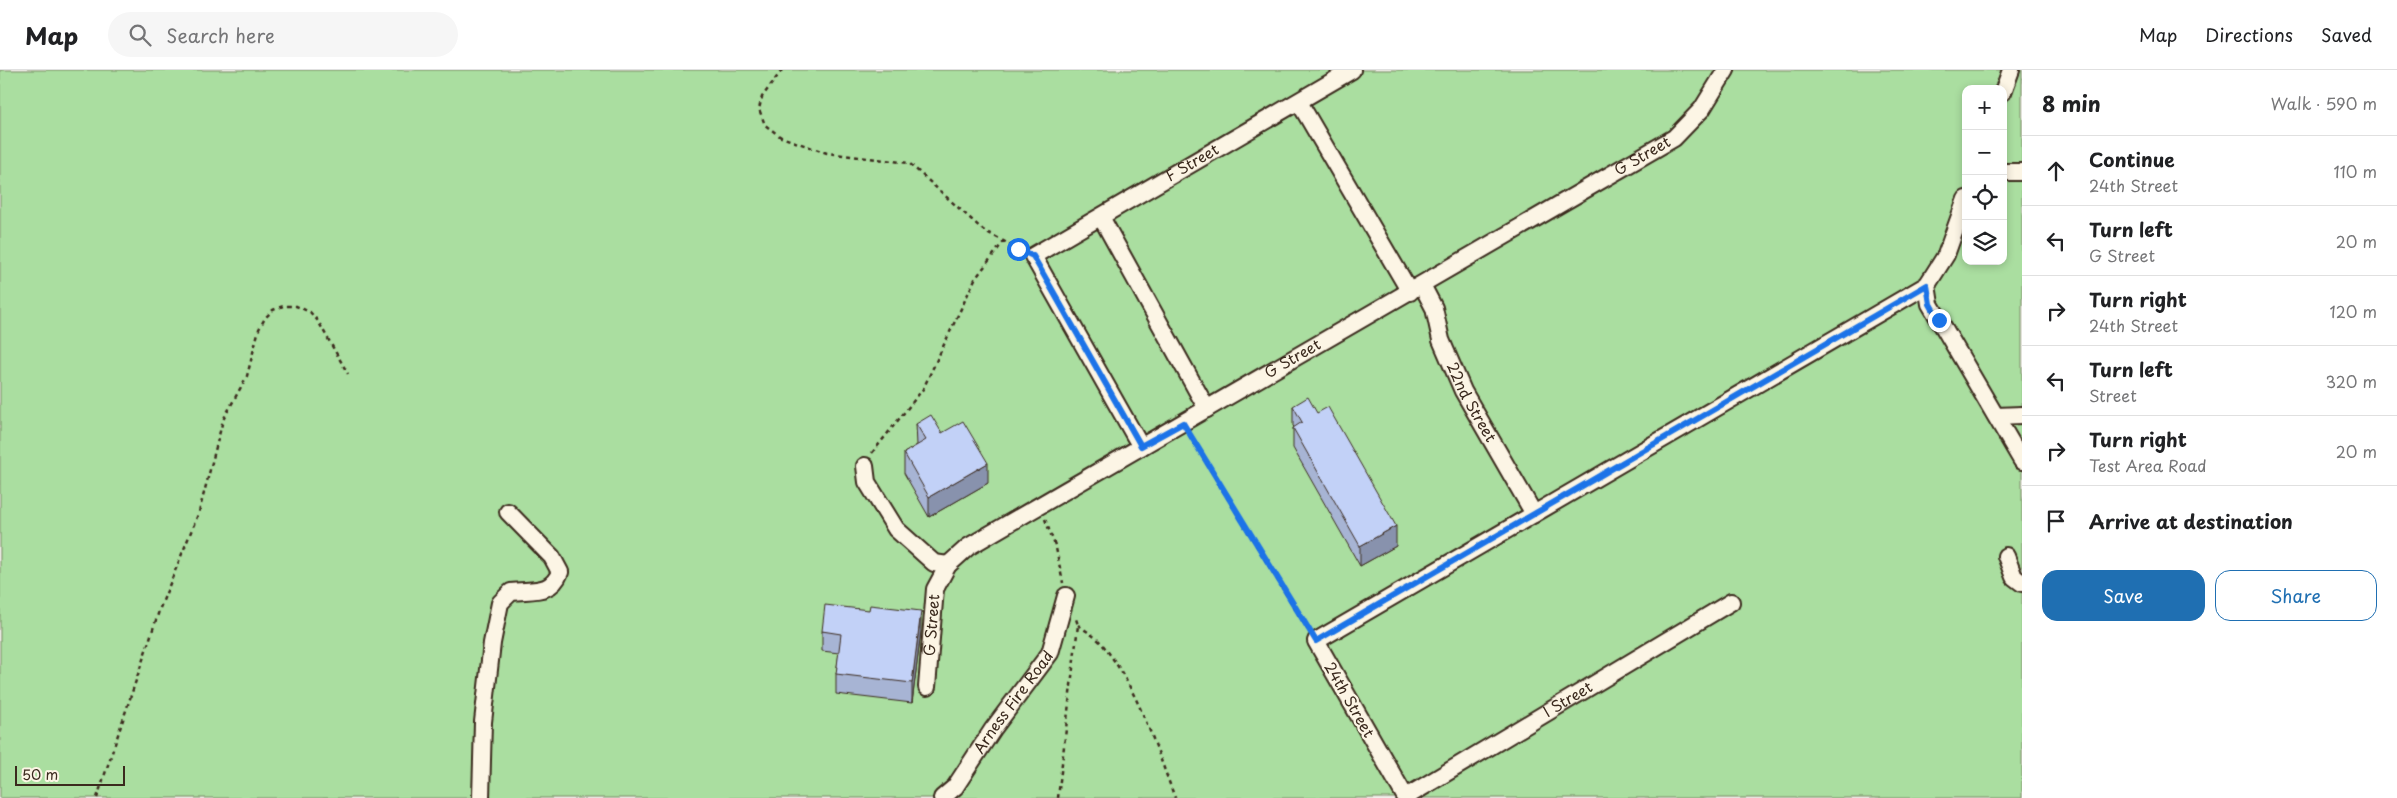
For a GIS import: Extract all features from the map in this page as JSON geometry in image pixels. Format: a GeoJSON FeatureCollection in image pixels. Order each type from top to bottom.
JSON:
{"type":"FeatureCollection","features":[{"type":"Feature","properties":{"kind":"lane","name":"F Street"},"geometry":{"type":"LineString","coordinates":[[1033,256],[1352,70]]}},
{"type":"Feature","properties":{"kind":"lane","name":"G Street"},"geometry":{"type":"LineString","coordinates":[[927,687],[935,589],[948,565],[968,547],[1674,138],[1702,109],[1726,70]]}},
{"type":"Feature","properties":{"kind":"lane"},"geometry":{"type":"LineString","coordinates":[[2006,85],[2011,70]]}},
{"type":"Feature","properties":{"kind":"lane","name":"22nd Street"},"geometry":{"type":"LineString","coordinates":[[1299,102],[1416,289],[1434,308],[1441,340],[1463,391],[1534,514]]}},
{"type":"Feature","properties":{"kind":"lane"},"geometry":{"type":"LineString","coordinates":[[2007,172],[2022,172]]}},
{"type":"Feature","properties":{"kind":"lane"},"geometry":{"type":"LineString","coordinates":[[1316,641],[1927,285],[1946,255],[1962,210]]}},
{"type":"Feature","properties":{"kind":"lane"},"geometry":{"type":"LineString","coordinates":[[1101,217],[1207,409]]}},
{"type":"Feature","properties":{"kind":"lane"},"geometry":{"type":"LineString","coordinates":[[1033,256],[1141,446]]}},
{"type":"Feature","properties":{"kind":"lane"},"geometry":{"type":"LineString","coordinates":[[1927,285],[1930,304],[2022,461]]}},
{"type":"Feature","properties":{"kind":"lane"},"geometry":{"type":"LineString","coordinates":[[1996,416],[2022,415]]}},
{"type":"Feature","properties":{"kind":"lane"},"geometry":{"type":"LineString","coordinates":[[865,466],[867,482],[896,529],[934,564],[948,565]]}},
{"type":"Feature","properties":{"kind":"lane"},"geometry":{"type":"LineString","coordinates":[[481,798],[482,722],[492,643],[500,603],[511,592],[544,589],[555,583],[560,572],[552,557],[508,512]]}},
{"type":"Feature","properties":{"kind":"lane"},"geometry":{"type":"LineString","coordinates":[[2006,556],[2014,577],[2022,584]]}},
{"type":"Feature","properties":{"kind":"lane","name":"Arness Fire Road"},"geometry":{"type":"LineString","coordinates":[[942,798],[955,787],[993,729],[1050,653],[1066,596]]}},
{"type":"Feature","properties":{"kind":"lane","name":"I Street"},"geometry":{"type":"LineString","coordinates":[[1406,798],[1730,602]]}},
{"type":"Feature","properties":{"kind":"lane","name":"24th Street"},"geometry":{"type":"LineString","coordinates":[[1316,641],[1406,798]]}},
{"type":"Feature","properties":{"kind":"path"},"geometry":{"type":"LineString","coordinates":[[782,70],[762,97],[759,109],[765,125],[780,137],[827,153],[910,163],[983,230],[1033,256]]}},
{"type":"Feature","properties":{"kind":"path"},"geometry":{"type":"LineString","coordinates":[[865,466],[883,438],[900,421],[924,389],[975,279],[1004,241]]}},
{"type":"Feature","properties":{"kind":"path"},"geometry":{"type":"LineString","coordinates":[[97,798],[160,608],[199,512],[223,420],[248,376],[259,329],[265,318],[274,310],[283,306],[296,306],[310,312],[318,322],[348,374]]}},
{"type":"Feature","properties":{"kind":"path"},"geometry":{"type":"LineString","coordinates":[[1183,423],[1316,641]]}},
{"type":"Feature","properties":{"kind":"path"},"geometry":{"type":"LineString","coordinates":[[1040,506],[1056,548],[1066,596],[1078,625],[1058,798]]}},
{"type":"Feature","properties":{"kind":"path"},"geometry":{"type":"LineString","coordinates":[[1078,625],[1101,643],[1134,694],[1142,710],[1175,798]]}},
{"type":"Feature","properties":{"kind":"green space"},"geometry":{"type":"Polygon","coordinates":[[[0,70],[2022,70],[2022,798],[0,798],[0,70]]]}},
{"type":"Feature","properties":{"kind":"building"},"geometry":{"type":"Polygon","coordinates":[[[1308,397],[1317,413],[1328,407],[1396,526],[1360,546],[1293,428],[1302,422],[1293,406],[1308,397]]]}},
{"type":"Feature","properties":{"kind":"building"},"geometry":{"type":"Polygon","coordinates":[[[931,415],[942,433],[963,421],[988,463],[929,497],[904,453],[926,440],[916,424],[931,415]]]}},
{"type":"Feature","properties":{"kind":"building"},"geometry":{"type":"Polygon","coordinates":[[[825,605],[869,610],[870,605],[921,611],[912,683],[836,674],[841,634],[822,631],[825,605]]]}},
{"type":"Feature","properties":{"kind":"route"},"geometry":{"type":"LineString","coordinates":[[1018,249],[1033,256],[1141,446],[1183,423],[1316,641],[1927,285],[1930,304],[1939,320]]}}]}
